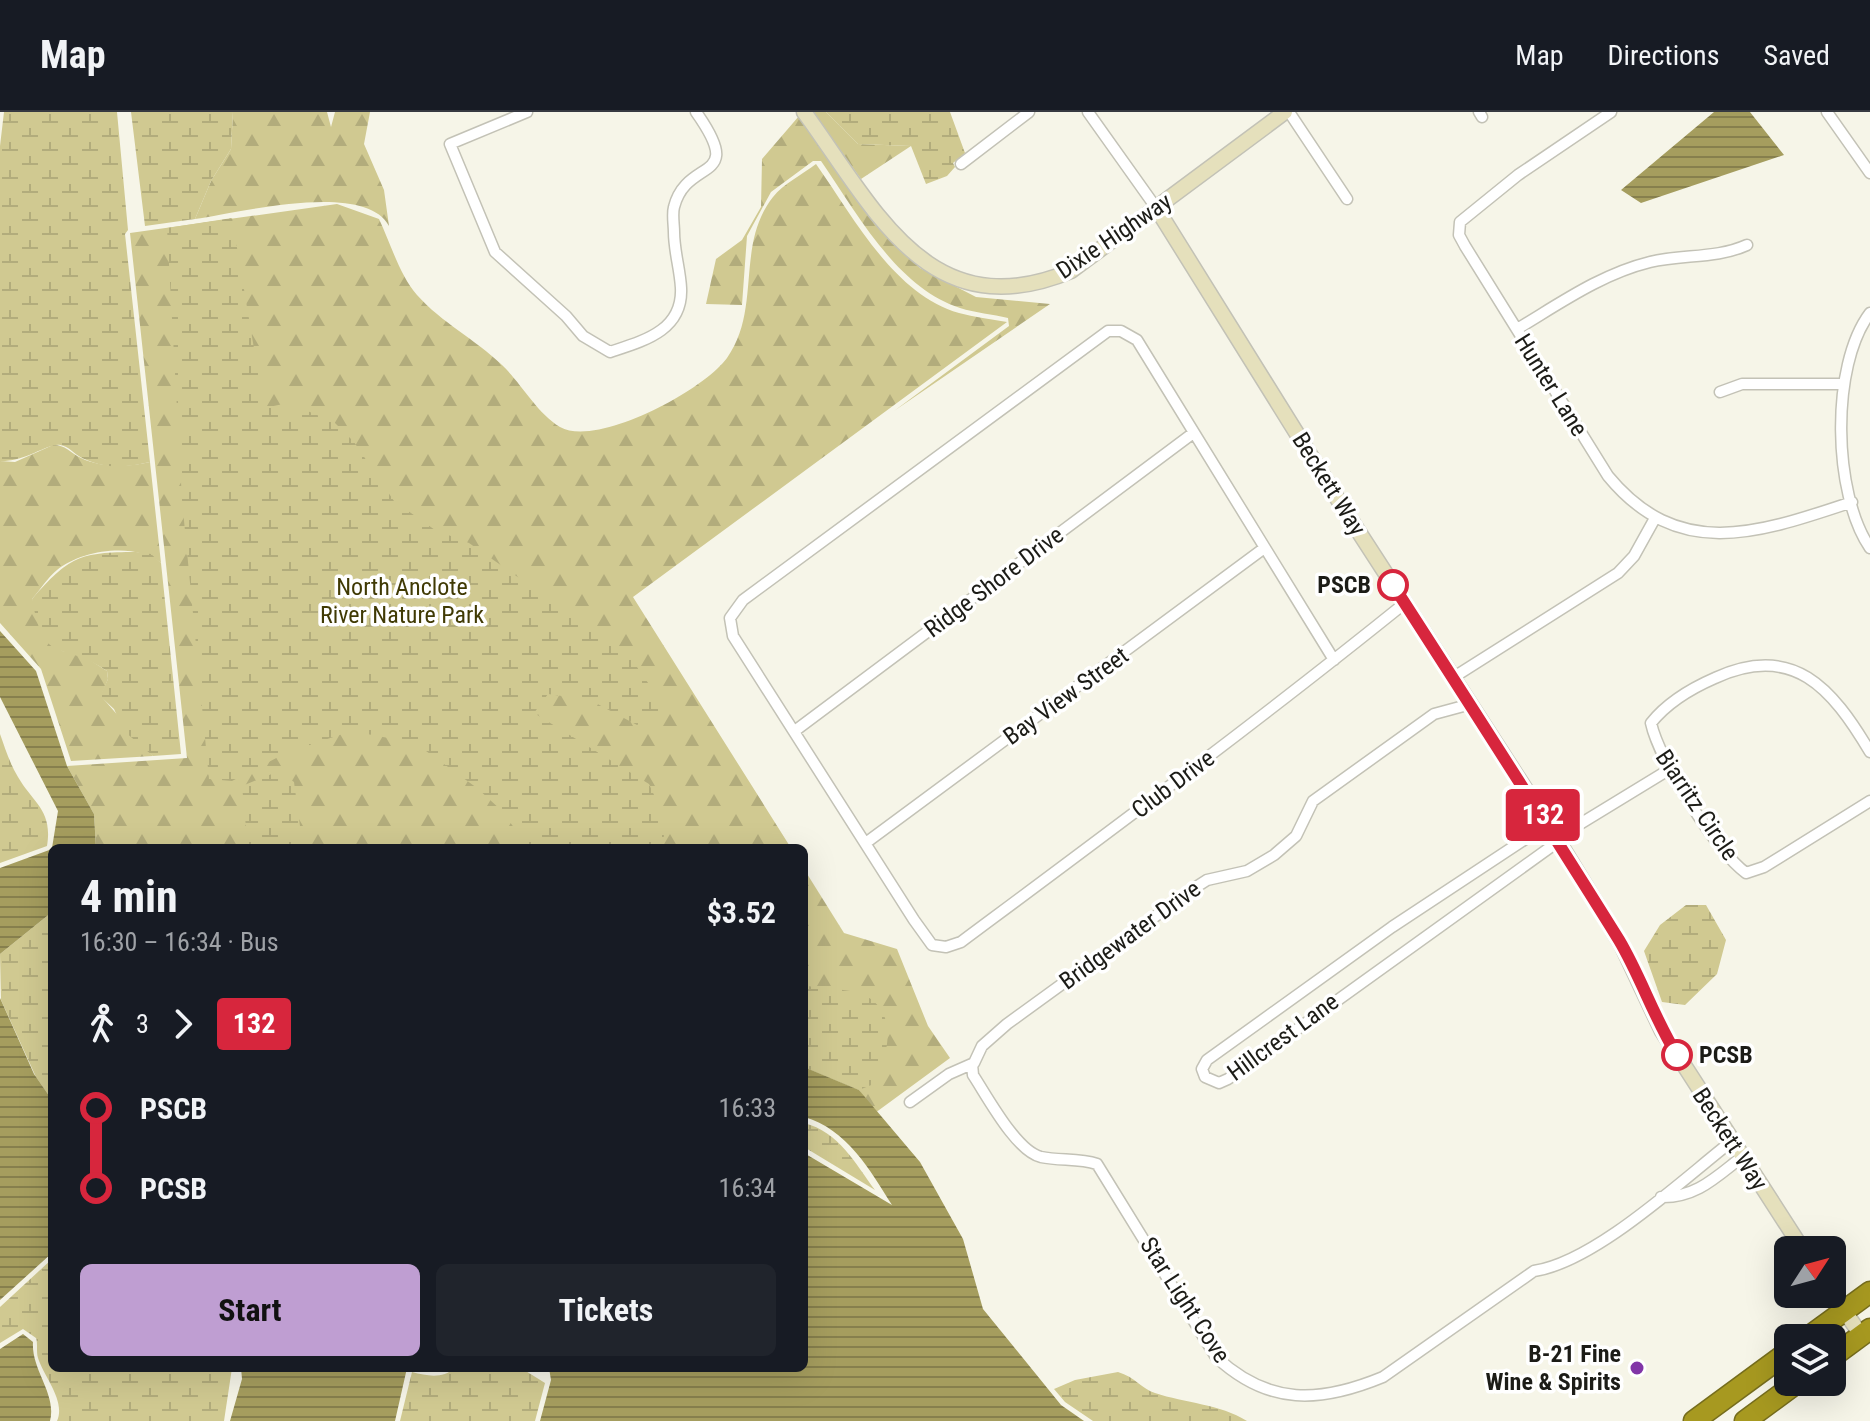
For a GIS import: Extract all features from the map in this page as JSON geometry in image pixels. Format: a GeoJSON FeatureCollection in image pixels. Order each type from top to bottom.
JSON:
{"type":"FeatureCollection","features":[{"type":"Feature","properties":{"kind":"highway"},"geometry":{"type":"LineString","coordinates":[[1826,1324],[1870,1292]]}},
{"type":"Feature","properties":{"kind":"highway"},"geometry":{"type":"LineString","coordinates":[[1846,1347],[1866,1332]]}},
{"type":"Feature","properties":{"kind":"highway"},"geometry":{"type":"LineString","coordinates":[[1694,1421],[1774,1362]]}},
{"type":"Feature","properties":{"kind":"highway"},"geometry":{"type":"LineString","coordinates":[[1745,1421],[1779,1396]]}},
{"type":"Feature","properties":{"kind":"street"},"geometry":{"type":"LineString","coordinates":[[527,112],[450,144],[495,252],[566,316],[583,336],[610,352],[666,329],[677,312],[681,289],[674,249],[674,207],[686,189],[715,162],[719,151],[715,138],[696,112]]}},
{"type":"Feature","properties":{"kind":"street","name":"Dixie Highway"},"geometry":{"type":"LineString","coordinates":[[804,112],[912,254],[943,275],[1010,289],[1044,282],[1095,256],[1287,112]]}},
{"type":"Feature","properties":{"kind":"street"},"geometry":{"type":"LineString","coordinates":[[961,164],[1029,112]]}},
{"type":"Feature","properties":{"kind":"street"},"geometry":{"type":"LineString","coordinates":[[1088,112],[1157,209]]}},
{"type":"Feature","properties":{"kind":"street"},"geometry":{"type":"LineString","coordinates":[[1287,112],[1347,199]]}},
{"type":"Feature","properties":{"kind":"street","name":"Hunter Lane"},"geometry":{"type":"LineString","coordinates":[[1611,112],[1518,175],[1460,222],[1459,235],[1517,329],[1608,476],[1628,500],[1654,520],[1701,533],[1735,533],[1852,502]]}},
{"type":"Feature","properties":{"kind":"street"},"geometry":{"type":"LineString","coordinates":[[1827,112],[1870,173]]}},
{"type":"Feature","properties":{"kind":"street","name":"Beckett Way"},"geometry":{"type":"LineString","coordinates":[[1157,209],[1558,840],[1621,944],[1662,1031],[1794,1236]]}},
{"type":"Feature","properties":{"kind":"street"},"geometry":{"type":"LineString","coordinates":[[1517,329],[1595,282],[1624,269],[1651,261],[1726,254],[1747,245]]}},
{"type":"Feature","properties":{"kind":"street"},"geometry":{"type":"LineString","coordinates":[[1870,313],[1841,384],[1840,435],[1852,502],[1870,548]]}},
{"type":"Feature","properties":{"kind":"street"},"geometry":{"type":"LineString","coordinates":[[867,842],[733,636],[730,618],[743,600],[1108,331],[1121,331],[1137,340],[1192,434],[1334,660]]}},
{"type":"Feature","properties":{"kind":"street"},"geometry":{"type":"LineString","coordinates":[[1720,392],[1742,384],[1841,384]]}},
{"type":"Feature","properties":{"kind":"street","name":"Ridge Shore Drive"},"geometry":{"type":"LineString","coordinates":[[796,730],[1192,434]]}},
{"type":"Feature","properties":{"kind":"street"},"geometry":{"type":"LineString","coordinates":[[1454,677],[1618,573],[1634,556],[1654,520]]}},
{"type":"Feature","properties":{"kind":"street","name":"Bay View Street"},"geometry":{"type":"LineString","coordinates":[[867,842],[1263,549]]}},
{"type":"Feature","properties":{"kind":"street","name":"Club Drive"},"geometry":{"type":"LineString","coordinates":[[867,842],[932,945],[946,947],[961,942],[1405,603]]}},
{"type":"Feature","properties":{"kind":"street","name":"Biarritz Circle"},"geometry":{"type":"LineString","coordinates":[[1870,752],[1849,716],[1811,679],[1783,664],[1766,663],[1706,682],[1660,712],[1651,723],[1655,742],[1670,769],[1730,861],[1746,873],[1764,867],[1870,801]]}},
{"type":"Feature","properties":{"kind":"street","name":"Bridgewater Drive"},"geometry":{"type":"LineString","coordinates":[[910,1102],[949,1074],[972,1064],[982,1046],[1007,1024],[1193,889],[1207,880],[1247,871],[1274,855],[1296,836],[1313,801],[1434,714],[1471,704]]}},
{"type":"Feature","properties":{"kind":"street"},"geometry":{"type":"LineString","coordinates":[[1558,840],[1670,769]]}},
{"type":"Feature","properties":{"kind":"street","name":"Hillcrest Lane"},"geometry":{"type":"LineString","coordinates":[[1548,824],[1392,927],[1207,1060],[1202,1069],[1205,1077],[1219,1083],[1228,1079],[1558,840]]}},
{"type":"Feature","properties":{"kind":"street","name":"Star Light Cove"},"geometry":{"type":"LineString","coordinates":[[972,1064],[973,1075],[1020,1143],[1039,1156],[1097,1164],[1216,1357],[1231,1371],[1301,1399],[1357,1388],[1383,1377],[1534,1271],[1556,1268],[1576,1257],[1661,1197],[1732,1141]]}},
{"type":"Feature","properties":{"kind":"street","name":"Star Light Cove"},"geometry":{"type":"LineString","coordinates":[[1661,1197],[1679,1198],[1697,1192],[1742,1157]]}},
{"type":"Feature","properties":{"kind":"street"},"geometry":{"type":"LineString","coordinates":[[1842,1308],[1866,1332]]}},
{"type":"Feature","properties":{"kind":"green space"},"geometry":{"type":"Polygon","coordinates":[[[4,112],[117,112],[128,230],[125,234],[150,462],[107,466],[90,462],[60,445],[17,459],[0,461],[0,146],[4,112]]]}},
{"type":"Feature","properties":{"kind":"green space"},"geometry":{"type":"Polygon","coordinates":[[[131,112],[233,112],[231,149],[211,181],[195,219],[145,226],[131,112]]]}},
{"type":"Feature","properties":{"kind":"green space"},"geometry":{"type":"Polygon","coordinates":[[[233,112],[327,112],[331,127],[335,112],[370,112],[364,144],[384,190],[389,226],[376,212],[355,205],[328,202],[269,206],[195,219],[211,181],[231,149],[233,112]]]}},
{"type":"Feature","properties":{"kind":"green space"},"geometry":{"type":"Polygon","coordinates":[[[812,112],[826,112],[858,144],[911,146],[861,179],[812,112]]]}},
{"type":"Feature","properties":{"kind":"green space"},"geometry":{"type":"Polygon","coordinates":[[[826,112],[950,112],[965,153],[953,163],[955,167],[947,176],[926,184],[911,146],[858,144],[826,112]]]}},
{"type":"Feature","properties":{"kind":"green space"},"geometry":{"type":"Polygon","coordinates":[[[799,116],[879,225],[920,268],[976,297],[1050,304],[894,411],[1009,326],[1008,318],[960,308],[937,298],[916,283],[880,246],[821,161],[813,161],[771,192],[747,236],[742,305],[706,304],[716,259],[742,240],[761,207],[762,159],[799,116]]]}},
{"type":"Feature","properties":{"kind":"green space","name":"North Anclote River Nature Park"},"geometry":{"type":"Polygon","coordinates":[[[816,164],[877,251],[914,289],[935,303],[959,313],[1007,322],[633,597],[788,844],[96,844],[94,814],[67,766],[187,758],[130,233],[337,204],[379,219],[405,278],[427,305],[502,365],[551,421],[577,431],[598,430],[623,423],[674,399],[715,371],[727,358],[744,319],[755,236],[773,197],[816,164]]]}},
{"type":"Feature","properties":{"kind":"green space"},"geometry":{"type":"Polygon","coordinates":[[[232,218],[264,408],[288,403],[334,422],[354,442],[394,501],[435,530],[469,543],[628,654],[664,706],[661,714],[637,725],[590,700],[548,694],[534,713],[649,784],[665,819],[663,844],[526,844],[501,810],[477,788],[415,743],[351,731],[286,753],[232,781],[209,779],[182,500],[167,228],[232,218]]]}},
{"type":"Feature","properties":{"kind":"green space"},"geometry":{"type":"Polygon","coordinates":[[[53,445],[97,464],[124,466],[150,462],[161,563],[137,552],[94,553],[57,570],[32,599],[62,651],[79,653],[107,671],[108,679],[101,696],[153,756],[71,761],[41,669],[0,623],[0,461],[15,462],[53,445]]]}},
{"type":"Feature","properties":{"kind":"green space"},"geometry":{"type":"Polygon","coordinates":[[[101,553],[151,554],[161,563],[181,754],[153,756],[124,731],[114,709],[100,696],[108,679],[107,671],[49,644],[42,635],[32,599],[56,574],[76,560],[101,553]]]}},
{"type":"Feature","properties":{"kind":"green space"},"geometry":{"type":"Polygon","coordinates":[[[0,734],[15,772],[44,815],[48,834],[47,846],[0,863],[0,734]]]}},
{"type":"Feature","properties":{"kind":"green space"},"geometry":{"type":"Polygon","coordinates":[[[279,771],[294,782],[300,826],[297,844],[248,844],[242,786],[279,771]]]}},
{"type":"Feature","properties":{"kind":"green space"},"geometry":{"type":"Polygon","coordinates":[[[808,875],[844,933],[897,949],[928,1026],[950,1058],[875,1113],[859,1090],[808,1069],[808,875]]]}},
{"type":"Feature","properties":{"kind":"green space"},"geometry":{"type":"Polygon","coordinates":[[[1686,905],[1706,905],[1726,940],[1717,974],[1685,1005],[1662,1002],[1644,951],[1660,925],[1686,905]]]}},
{"type":"Feature","properties":{"kind":"green space"},"geometry":{"type":"Polygon","coordinates":[[[48,915],[48,1094],[36,1077],[1,1000],[0,954],[48,915]]]}},
{"type":"Feature","properties":{"kind":"green space"},"geometry":{"type":"Polygon","coordinates":[[[808,986],[861,994],[880,1008],[885,1018],[887,1041],[877,1076],[881,1081],[859,1090],[808,1069],[808,986]]]}},
{"type":"Feature","properties":{"kind":"green space"},"geometry":{"type":"Polygon","coordinates":[[[808,1124],[837,1141],[875,1190],[808,1149],[808,1124]]]}},
{"type":"Feature","properties":{"kind":"green space"},"geometry":{"type":"Polygon","coordinates":[[[48,1263],[48,1372],[231,1372],[224,1421],[57,1421],[59,1405],[38,1358],[36,1338],[23,1329],[0,1343],[0,1307],[48,1263]]]}},
{"type":"Feature","properties":{"kind":"green space"},"geometry":{"type":"Polygon","coordinates":[[[412,1372],[440,1375],[448,1372],[527,1372],[545,1383],[535,1421],[400,1421],[412,1372]]]}},
{"type":"Feature","properties":{"kind":"green space"},"geometry":{"type":"Polygon","coordinates":[[[1118,1372],[1155,1393],[1214,1407],[1247,1421],[1093,1421],[1065,1402],[1054,1389],[1075,1380],[1118,1372]]]}},
{"type":"Feature","properties":{"kind":"shaded area"},"geometry":{"type":"Polygon","coordinates":[[[1714,112],[1750,112],[1784,155],[1641,203],[1621,190],[1714,112]]]}},
{"type":"Feature","properties":{"kind":"shaded area"},"geometry":{"type":"Polygon","coordinates":[[[0,631],[36,671],[67,766],[94,814],[96,844],[53,844],[58,811],[0,697],[0,631]]]}},
{"type":"Feature","properties":{"kind":"shaded area"},"geometry":{"type":"Polygon","coordinates":[[[48,850],[48,915],[0,954],[0,868],[48,850]]]}},
{"type":"Feature","properties":{"kind":"shaded area"},"geometry":{"type":"Polygon","coordinates":[[[0,998],[34,1074],[48,1094],[48,1257],[0,1300],[0,998]]]}},
{"type":"Feature","properties":{"kind":"shaded area"},"geometry":{"type":"Polygon","coordinates":[[[808,1069],[859,1090],[920,1162],[963,1239],[983,1309],[1061,1405],[1084,1421],[540,1421],[551,1380],[550,1372],[808,1372],[808,1155],[892,1205],[856,1152],[819,1123],[808,1119],[808,1069]]]}},
{"type":"Feature","properties":{"kind":"shaded area"},"geometry":{"type":"Polygon","coordinates":[[[23,1334],[33,1342],[33,1352],[50,1401],[50,1421],[0,1421],[0,1349],[23,1334]]]}},
{"type":"Feature","properties":{"kind":"shaded area"},"geometry":{"type":"Polygon","coordinates":[[[241,1372],[406,1372],[395,1421],[230,1421],[241,1372]]]}},
{"type":"Feature","properties":{"kind":"bus line","name":"132"},"geometry":{"type":"LineString","coordinates":[[1393,585],[1488,729],[1621,944],[1662,1031],[1677,1055]]}},
{"type":"Feature","properties":{"kind":"place","name":"PSCB"},"geometry":{"type":"Point","coordinates":[1393,585]}},
{"type":"Feature","properties":{"kind":"place","name":"PCSB"},"geometry":{"type":"Point","coordinates":[1677,1055]}},
{"type":"Feature","properties":{"kind":"place","name":"B-21 Fine Wine & Spirits"},"geometry":{"type":"Point","coordinates":[1637,1368]}}]}
